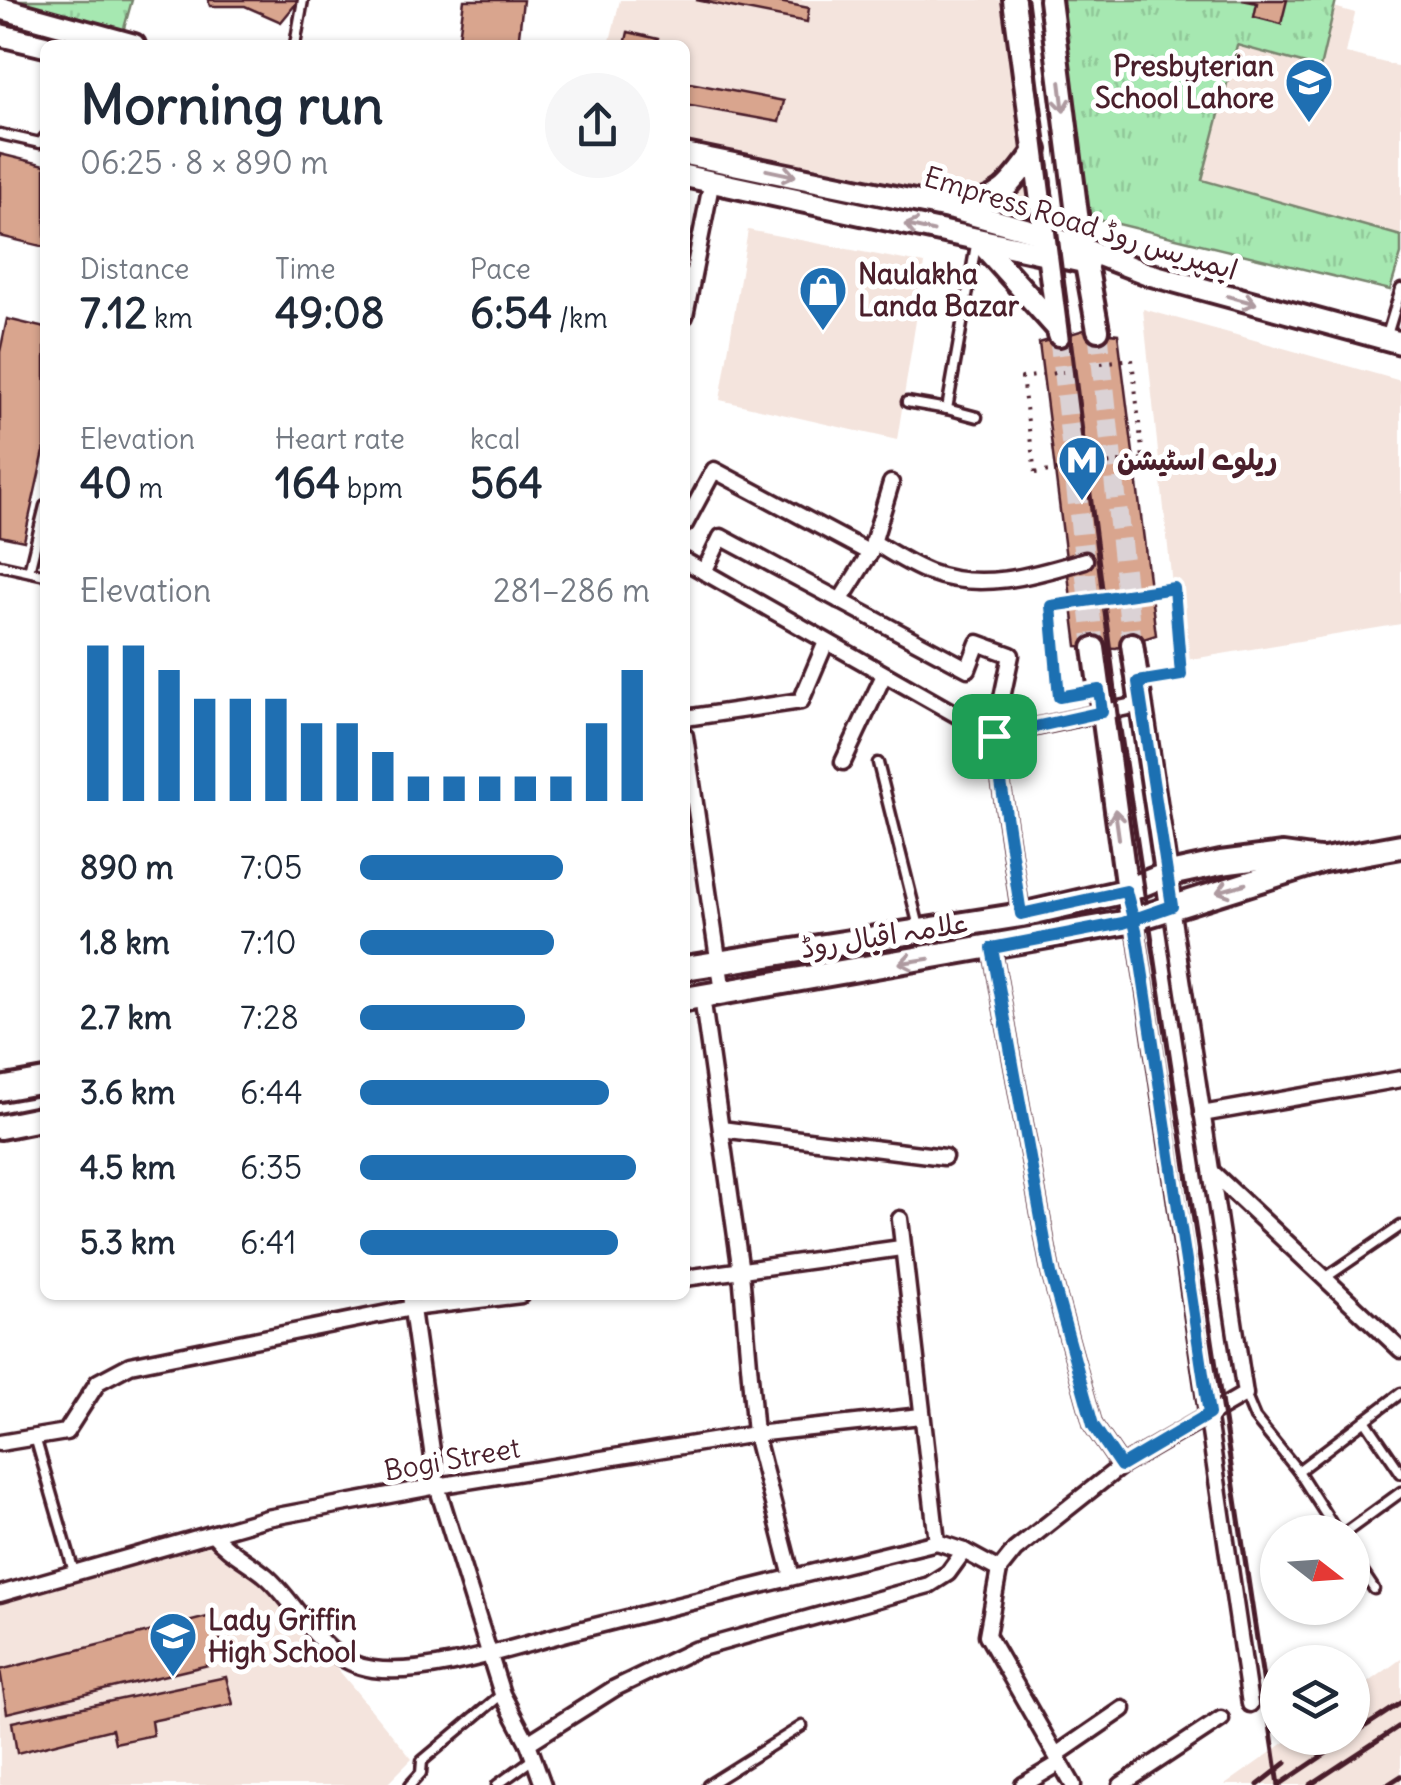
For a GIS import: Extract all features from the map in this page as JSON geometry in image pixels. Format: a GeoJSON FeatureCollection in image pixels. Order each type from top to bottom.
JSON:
{"type":"FeatureCollection","features":[{"type":"Feature","properties":{"kind":"main road"},"geometry":{"type":"LineString","coordinates":[[978,241],[1058,332],[1014,0]]}},
{"type":"Feature","properties":{"kind":"main road"},"geometry":{"type":"LineString","coordinates":[[1050,0],[1098,330]]}},
{"type":"Feature","properties":{"kind":"main road"},"geometry":{"type":"LineString","coordinates":[[0,8],[116,40]]}},
{"type":"Feature","properties":{"kind":"main road"},"geometry":{"type":"LineString","coordinates":[[0,35],[40,45]]}},
{"type":"Feature","properties":{"kind":"main road"},"geometry":{"type":"LineString","coordinates":[[954,209],[990,202],[1014,180],[1036,150]]}},
{"type":"Feature","properties":{"kind":"main road","name":"Empress Road ایمپریس روڈ"},"geometry":{"type":"LineString","coordinates":[[690,155],[954,209],[1048,245],[1394,341]]}},
{"type":"Feature","properties":{"kind":"main road","name":"Empress Road ایمپریس روڈ"},"geometry":{"type":"LineString","coordinates":[[690,177],[978,241],[1048,245]]}},
{"type":"Feature","properties":{"kind":"main road"},"geometry":{"type":"LineString","coordinates":[[1132,644],[1172,906]]}},
{"type":"Feature","properties":{"kind":"main road"},"geometry":{"type":"LineString","coordinates":[[1094,648],[1131,920]]}},
{"type":"Feature","properties":{"kind":"main road","name":"علامہ اقبال روڈ"},"geometry":{"type":"LineString","coordinates":[[703,996],[992,948],[1131,920],[1324,860],[1401,846]]}},
{"type":"Feature","properties":{"kind":"main road","name":"علامہ اقبال روڈ"},"geometry":{"type":"LineString","coordinates":[[690,967],[1021,914],[1126,891],[1165,875],[1283,855],[1324,860]]}},
{"type":"Feature","properties":{"kind":"main road"},"geometry":{"type":"LineString","coordinates":[[0,1089],[40,1082]]}},
{"type":"Feature","properties":{"kind":"main road"},"geometry":{"type":"LineString","coordinates":[[0,1127],[40,1119]]}},
{"type":"Feature","properties":{"kind":"street"},"geometry":{"type":"LineString","coordinates":[[690,291],[712,180]]}},
{"type":"Feature","properties":{"kind":"street"},"geometry":{"type":"LineString","coordinates":[[690,515],[714,470],[930,573],[974,581],[1018,579],[1085,560]]}},
{"type":"Feature","properties":{"kind":"street"},"geometry":{"type":"LineString","coordinates":[[840,601],[871,548],[891,483]]}},
{"type":"Feature","properties":{"kind":"street"},"geometry":{"type":"LineString","coordinates":[[704,572],[722,537],[968,669],[978,642],[1011,656],[994,736],[1021,914]]}},
{"type":"Feature","properties":{"kind":"street"},"geometry":{"type":"LineString","coordinates":[[690,565],[994,736],[1100,701],[1142,704]]}},
{"type":"Feature","properties":{"kind":"street"},"geometry":{"type":"LineString","coordinates":[[690,717],[801,702],[826,642]]}},
{"type":"Feature","properties":{"kind":"street"},"geometry":{"type":"LineString","coordinates":[[844,762],[884,674]]}},
{"type":"Feature","properties":{"kind":"street"},"geometry":{"type":"LineString","coordinates":[[690,769],[719,962],[703,996],[741,1272],[755,1434],[792,1577]]}},
{"type":"Feature","properties":{"kind":"street"},"geometry":{"type":"LineString","coordinates":[[1073,1785],[988,1635],[999,1570],[1015,1550],[1121,1466],[1245,1394],[1172,906]]}},
{"type":"Feature","properties":{"kind":"street"},"geometry":{"type":"LineString","coordinates":[[1131,920],[1136,930],[1250,1704]]}},
{"type":"Feature","properties":{"kind":"street"},"geometry":{"type":"LineString","coordinates":[[992,948],[1051,1274],[1093,1425],[1121,1466]]}},
{"type":"Feature","properties":{"kind":"street"},"geometry":{"type":"LineString","coordinates":[[1202,1114],[1401,1079]]}},
{"type":"Feature","properties":{"kind":"street"},"geometry":{"type":"LineString","coordinates":[[720,1129],[944,1157]]}},
{"type":"Feature","properties":{"kind":"street"},"geometry":{"type":"LineString","coordinates":[[1212,1172],[1401,1350]]}},
{"type":"Feature","properties":{"kind":"street"},"geometry":{"type":"LineString","coordinates":[[900,1218],[937,1542]]}},
{"type":"Feature","properties":{"kind":"street"},"geometry":{"type":"LineString","coordinates":[[690,1277],[901,1248]]}},
{"type":"Feature","properties":{"kind":"street"},"geometry":{"type":"LineString","coordinates":[[0,1443],[66,1432],[98,1382],[130,1365],[411,1301],[437,1486],[502,1694],[528,1743],[543,1785]]}},
{"type":"Feature","properties":{"kind":"street","name":"Bogi Street"},"geometry":{"type":"LineString","coordinates":[[0,1594],[267,1518],[755,1434],[921,1416]]}},
{"type":"Feature","properties":{"kind":"street"},"geometry":{"type":"LineString","coordinates":[[213,1534],[226,1551],[266,1576],[316,1638],[343,1658],[371,1669],[410,1669],[489,1653],[937,1542],[999,1570]]}},
{"type":"Feature","properties":{"kind":"street"},"geometry":{"type":"LineString","coordinates":[[528,1743],[615,1688],[694,1650],[929,1585],[948,1573],[964,1551]]}},
{"type":"Feature","properties":{"kind":"street"},"geometry":{"type":"LineString","coordinates":[[1023,1785],[1123,1709]]}},
{"type":"Feature","properties":{"kind":"street"},"geometry":{"type":"LineString","coordinates":[[1122,1785],[1221,1719]]}},
{"type":"Feature","properties":{"kind":"lane"},"geometry":{"type":"LineString","coordinates":[[296,40],[303,0]]}},
{"type":"Feature","properties":{"kind":"lane"},"geometry":{"type":"LineString","coordinates":[[0,134],[40,143]]}},
{"type":"Feature","properties":{"kind":"lane"},"geometry":{"type":"LineString","coordinates":[[947,410],[978,241]]}},
{"type":"Feature","properties":{"kind":"lane"},"geometry":{"type":"LineString","coordinates":[[1394,341],[1401,289]]}},
{"type":"Feature","properties":{"kind":"lane"},"geometry":{"type":"LineString","coordinates":[[907,402],[977,417]]}},
{"type":"Feature","properties":{"kind":"lane"},"geometry":{"type":"LineString","coordinates":[[29,571],[40,526]]}},
{"type":"Feature","properties":{"kind":"lane"},"geometry":{"type":"LineString","coordinates":[[0,565],[40,574]]}},
{"type":"Feature","properties":{"kind":"lane"},"geometry":{"type":"LineString","coordinates":[[878,763],[920,931]]}},
{"type":"Feature","properties":{"kind":"lane"},"geometry":{"type":"LineString","coordinates":[[1325,1278],[1401,1226]]}},
{"type":"Feature","properties":{"kind":"lane"},"geometry":{"type":"LineString","coordinates":[[1298,1471],[1401,1392]]}},
{"type":"Feature","properties":{"kind":"lane"},"geometry":{"type":"LineString","coordinates":[[1245,1394],[1255,1418],[1298,1471],[1326,1515]]}},
{"type":"Feature","properties":{"kind":"lane"},"geometry":{"type":"LineString","coordinates":[[1365,1420],[1401,1473]]}},
{"type":"Feature","properties":{"kind":"lane"},"geometry":{"type":"LineString","coordinates":[[34,1438],[75,1575]]}},
{"type":"Feature","properties":{"kind":"lane"},"geometry":{"type":"LineString","coordinates":[[1369,1515],[1401,1492]]}},
{"type":"Feature","properties":{"kind":"lane"},"geometry":{"type":"LineString","coordinates":[[1370,1584],[1374,1590]]}},
{"type":"Feature","properties":{"kind":"lane"},"geometry":{"type":"LineString","coordinates":[[410,1785],[421,1773],[422,1761],[502,1694]]}},
{"type":"Feature","properties":{"kind":"lane"},"geometry":{"type":"LineString","coordinates":[[708,1785],[802,1726]]}},
{"type":"Feature","properties":{"kind":"lane"},"geometry":{"type":"LineString","coordinates":[[497,1785],[533,1759]]}},
{"type":"Feature","properties":{"kind":"path"},"geometry":{"type":"LineString","coordinates":[[1064,372],[1022,378],[1035,473],[1143,459],[1132,359],[1101,362]]}},
{"type":"Feature","properties":{"kind":"path"},"geometry":{"type":"LineString","coordinates":[[1100,701],[1059,697],[1051,606],[1174,588],[1181,675],[1138,682]]}},
{"type":"Feature","properties":{"kind":"shaded area"},"geometry":{"type":"Polygon","coordinates":[[[620,0],[1018,0],[1049,256],[690,180],[690,40],[610,40],[620,0]]]}},
{"type":"Feature","properties":{"kind":"shaded area","name":"Presbyterian School Lahore"},"geometry":{"type":"Polygon","coordinates":[[[1334,7],[1355,13],[1346,53],[1401,67],[1401,236],[1202,180],[1237,45],[1319,68],[1334,7]]]}},
{"type":"Feature","properties":{"kind":"shaded area","name":"Naulakha Landa Bazar"},"geometry":{"type":"Polygon","coordinates":[[[748,230],[925,264],[897,440],[720,400],[748,230]]]}},
{"type":"Feature","properties":{"kind":"shaded area"},"geometry":{"type":"Polygon","coordinates":[[[1143,309],[1401,381],[1401,624],[1180,661],[1143,309]]]}},
{"type":"Feature","properties":{"kind":"shaded area","name":"Lady Griffin High School"},"geometry":{"type":"Polygon","coordinates":[[[227,1535],[412,1759],[386,1785],[0,1785],[0,1597],[227,1535]]]}},
{"type":"Feature","properties":{"kind":"shaded area"},"geometry":{"type":"Polygon","coordinates":[[[1401,1659],[1401,1785],[1225,1785],[1267,1755],[1370,1755],[1370,1682],[1401,1659]]]}},
{"type":"Feature","properties":{"kind":"green space"},"geometry":{"type":"Polygon","coordinates":[[[0,0],[132,0],[121,39],[0,0]]]}},
{"type":"Feature","properties":{"kind":"green space"},"geometry":{"type":"Polygon","coordinates":[[[1050,0],[1336,0],[1320,68],[1237,45],[1202,180],[1401,236],[1401,254],[1390,290],[1077,214],[1050,0]]]}},
{"type":"Feature","properties":{"kind":"building"},"geometry":{"type":"Polygon","coordinates":[[[208,0],[299,0],[281,22],[245,6],[210,6],[208,0]]]}},
{"type":"Feature","properties":{"kind":"building"},"geometry":{"type":"Polygon","coordinates":[[[464,0],[523,0],[519,40],[459,40],[464,0]]]}},
{"type":"Feature","properties":{"kind":"building"},"geometry":{"type":"Polygon","coordinates":[[[696,0],[769,0],[809,8],[807,22],[696,0]]]}},
{"type":"Feature","properties":{"kind":"building"},"geometry":{"type":"Polygon","coordinates":[[[1242,0],[1287,0],[1281,24],[1254,17],[1257,3],[1242,0]]]}},
{"type":"Feature","properties":{"kind":"building"},"geometry":{"type":"Polygon","coordinates":[[[628,32],[658,39],[658,40],[626,40],[628,32]]]}},
{"type":"Feature","properties":{"kind":"building"},"geometry":{"type":"Polygon","coordinates":[[[690,83],[784,101],[779,122],[690,106],[690,83]]]}},
{"type":"Feature","properties":{"kind":"building"},"geometry":{"type":"Polygon","coordinates":[[[0,154],[40,164],[40,246],[0,236],[0,154]]]}},
{"type":"Feature","properties":{"kind":"building"},"geometry":{"type":"Polygon","coordinates":[[[7,319],[40,327],[40,469],[24,541],[0,536],[0,352],[7,319]]]}},
{"type":"Feature","properties":{"kind":"building"},"geometry":{"type":"Polygon","coordinates":[[[1084,330],[1118,334],[1156,635],[1116,648],[1077,646],[1039,343],[1084,330]]]}},
{"type":"Feature","properties":{"kind":"building"},"geometry":{"type":"Polygon","coordinates":[[[215,1615],[225,1661],[7,1713],[0,1670],[215,1615]]]}},
{"type":"Feature","properties":{"kind":"building"},"geometry":{"type":"Polygon","coordinates":[[[226,1677],[233,1704],[151,1721],[153,1735],[115,1743],[112,1729],[17,1753],[12,1722],[226,1677]]]}},
{"type":"Feature","properties":{"kind":"tunnel"},"geometry":{"type":"LineString","coordinates":[[1098,330],[1132,644]]}},
{"type":"Feature","properties":{"kind":"tunnel"},"geometry":{"type":"LineString","coordinates":[[1059,335],[1094,648]]}},
{"type":"Feature","properties":{"kind":"railway"},"geometry":{"type":"LineString","coordinates":[[1027,0],[1119,722],[1279,1785]]}},
{"type":"Feature","properties":{"kind":"railway"},"geometry":{"type":"LineString","coordinates":[[1370,1723],[1401,1703]]}},
{"type":"Feature","properties":{"kind":"railway"},"geometry":{"type":"LineString","coordinates":[[1310,1785],[1401,1725]]}},
{"type":"Feature","properties":{"kind":"railway"},"geometry":{"type":"LineString","coordinates":[[1279,1785],[1324,1755]]}},
{"type":"Feature","properties":{"kind":"railway"},"geometry":{"type":"LineString","coordinates":[[1258,1785],[1286,1763]]}},
{"type":"Feature","properties":{"kind":"railway"},"geometry":{"type":"LineString","coordinates":[[1387,1785],[1401,1776]]}},
{"type":"Feature","properties":{"kind":"place","name":"Presbyterian School Lahore"},"geometry":{"type":"Point","coordinates":[1309,124]}},
{"type":"Feature","properties":{"kind":"place","name":"Naulakha Landa Bazar"},"geometry":{"type":"Point","coordinates":[823,332]}},
{"type":"Feature","properties":{"kind":"place","name":"ریلوے اسٹیشن"},"geometry":{"type":"Point","coordinates":[1082,502]}},
{"type":"Feature","properties":{"kind":"place","name":"Lady Griffin High School"},"geometry":{"type":"Point","coordinates":[173,1678]}},
{"type":"Feature","properties":{"kind":"route"},"geometry":{"type":"LineString","coordinates":[[994,736],[1021,914],[1126,891],[1131,920],[1136,930],[1209,1414],[1121,1466],[1093,1425],[1051,1274],[992,948],[1123,923],[1131,920],[1172,906],[1138,682],[1181,675],[1174,588],[1051,606],[1059,697],[1099,690],[1102,712],[994,736]]}}]}
